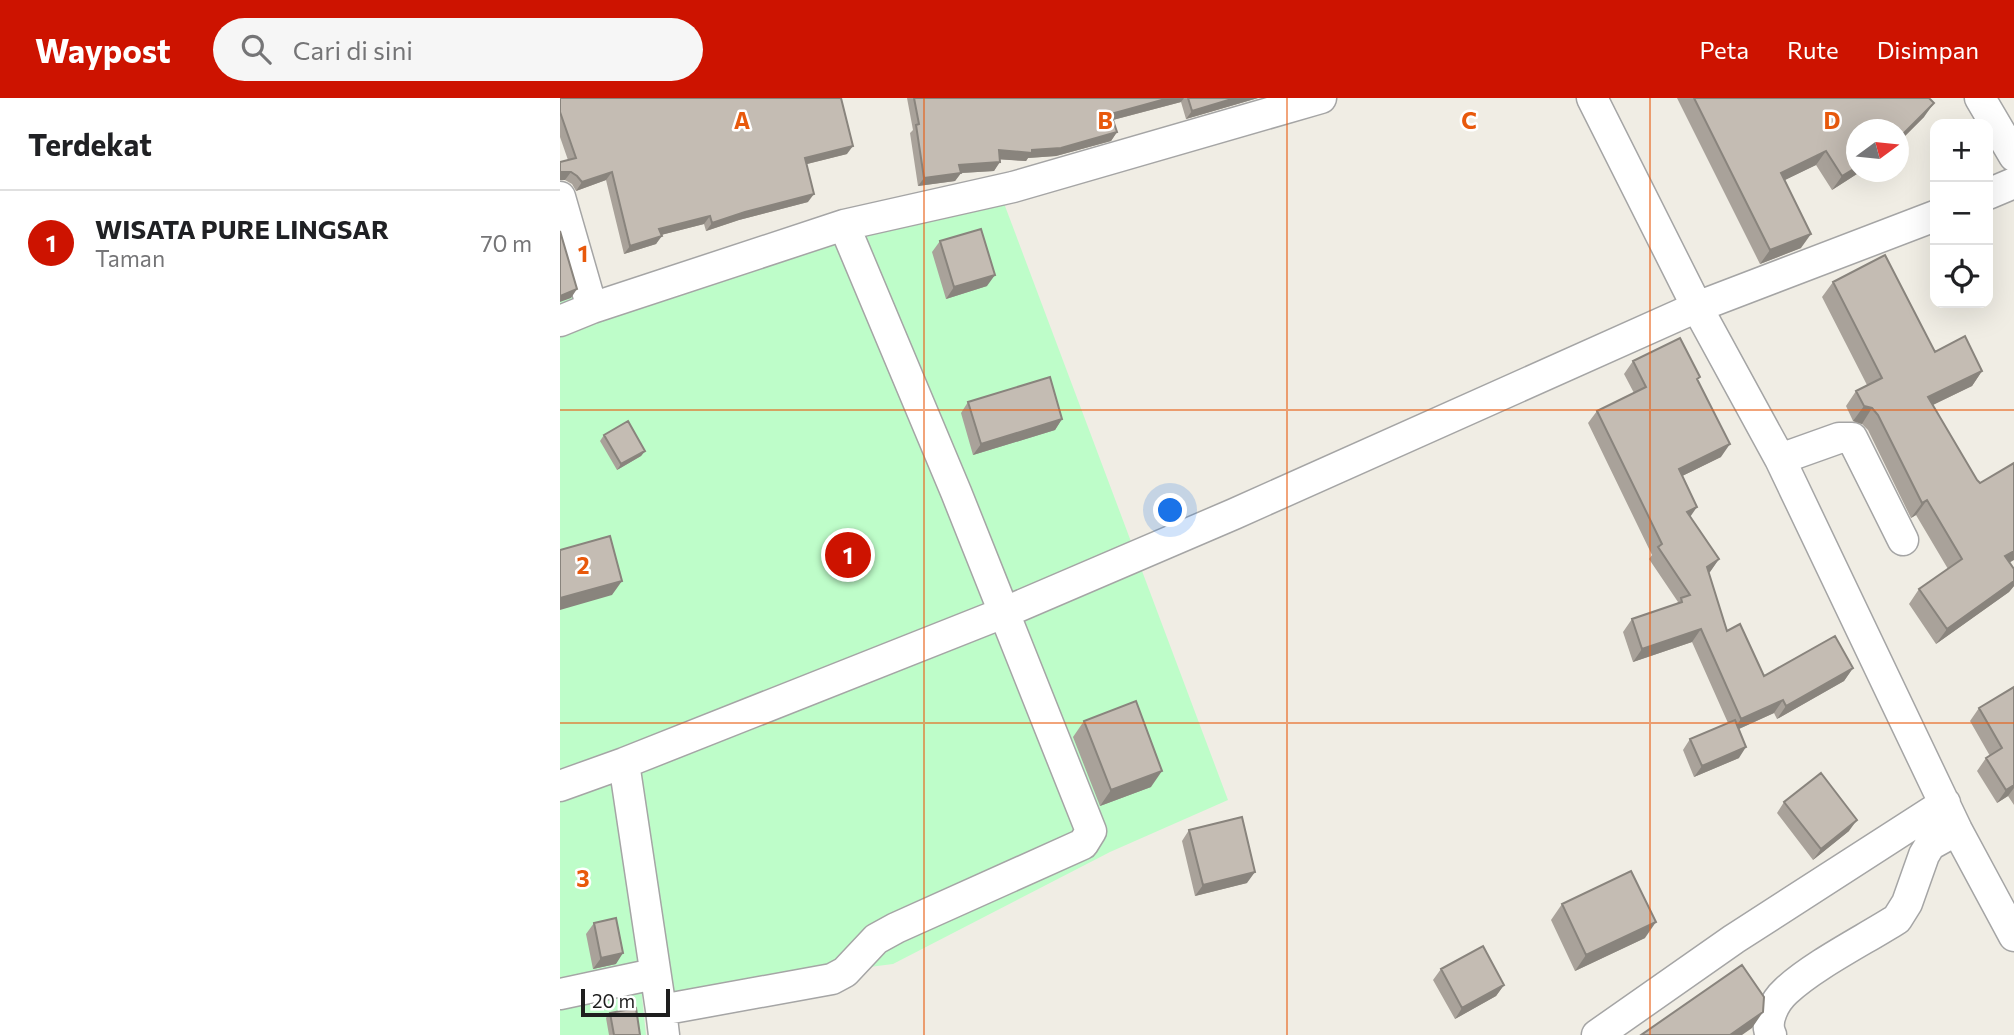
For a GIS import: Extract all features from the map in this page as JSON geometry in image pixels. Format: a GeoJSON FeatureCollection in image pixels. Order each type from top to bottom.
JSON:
{"type":"FeatureCollection","features":[{"type":"Feature","properties":{"kind":"street"},"geometry":{"type":"LineString","coordinates":[[560,321],[844,225],[1013,187],[1321,98]]}},
{"type":"Feature","properties":{"kind":"street"},"geometry":{"type":"LineString","coordinates":[[1592,98],[1698,307],[1780,459],[1957,830],[2014,936]]}},
{"type":"Feature","properties":{"kind":"street"},"geometry":{"type":"LineString","coordinates":[[1980,98],[2014,156]]}},
{"type":"Feature","properties":{"kind":"street"},"geometry":{"type":"LineString","coordinates":[[1993,192],[2014,183]]}},
{"type":"Feature","properties":{"kind":"street"},"geometry":{"type":"LineString","coordinates":[[560,197],[593,308]]}},
{"type":"Feature","properties":{"kind":"street"},"geometry":{"type":"LineString","coordinates":[[560,786],[624,764],[1003,613],[1234,514],[1698,307],[1930,218]]}},
{"type":"Feature","properties":{"kind":"street"},"geometry":{"type":"LineString","coordinates":[[624,764],[663,1023],[832,979],[845,972],[876,940],[896,928],[1083,844],[1091,831],[956,492],[844,225]]}},
{"type":"Feature","properties":{"kind":"street"},"geometry":{"type":"LineString","coordinates":[[1780,459],[1839,438],[1852,438],[1903,540]]}},
{"type":"Feature","properties":{"kind":"street"},"geometry":{"type":"LineString","coordinates":[[1597,1035],[1734,939],[1945,803]]}},
{"type":"Feature","properties":{"kind":"street"},"geometry":{"type":"LineString","coordinates":[[1770,1035],[1768,1031],[1771,1012],[1784,992],[1897,919],[1907,903],[1930,845],[1957,830]]}},
{"type":"Feature","properties":{"kind":"street"},"geometry":{"type":"LineString","coordinates":[[560,994],[654,974]]}},
{"type":"Feature","properties":{"kind":"green space"},"geometry":{"type":"Polygon","coordinates":[[[1002,198],[1228,800],[1110,852],[893,964],[642,996],[646,1035],[560,1035],[560,199],[602,310],[1002,198]]]}},
{"type":"Feature","properties":{"kind":"building"},"geometry":{"type":"Polygon","coordinates":[[[560,98],[841,98],[853,146],[805,158],[814,194],[712,223],[710,216],[659,229],[662,236],[630,246],[612,172],[582,182],[571,172],[560,172],[560,162],[576,158],[560,112],[560,98]]]}},
{"type":"Feature","properties":{"kind":"building"},"geometry":{"type":"Polygon","coordinates":[[[914,98],[1169,98],[1111,114],[1117,132],[1061,148],[1032,150],[1032,153],[999,150],[1000,162],[959,165],[961,173],[924,178],[914,98]]]}},
{"type":"Feature","properties":{"kind":"building"},"geometry":{"type":"Polygon","coordinates":[[[1188,98],[1235,98],[1192,111],[1188,98]]]}},
{"type":"Feature","properties":{"kind":"building"},"geometry":{"type":"Polygon","coordinates":[[[1694,98],[1929,98],[1934,103],[1909,128],[1909,119],[1846,119],[1846,174],[1842,176],[1826,151],[1781,173],[1811,234],[1770,250],[1694,98]]]}},
{"type":"Feature","properties":{"kind":"building"},"geometry":{"type":"Polygon","coordinates":[[[981,229],[995,275],[954,287],[940,241],[981,229]]]}},
{"type":"Feature","properties":{"kind":"building"},"geometry":{"type":"Polygon","coordinates":[[[560,231],[577,289],[560,296],[560,231]]]}},
{"type":"Feature","properties":{"kind":"building"},"geometry":{"type":"Polygon","coordinates":[[[1885,255],[1935,352],[1965,336],[1982,371],[1928,397],[1977,480],[1980,483],[2014,463],[2014,551],[2005,556],[2014,569],[2014,581],[1947,629],[1919,589],[1962,559],[1927,500],[1922,503],[1878,415],[1872,408],[1864,406],[1856,391],[1882,378],[1833,282],[1885,255]]]}},
{"type":"Feature","properties":{"kind":"building"},"geometry":{"type":"Polygon","coordinates":[[[1680,338],[1700,377],[1697,379],[1730,444],[1679,469],[1697,507],[1687,512],[1719,559],[1707,567],[1727,631],[1740,624],[1764,676],[1835,636],[1853,668],[1786,706],[1783,700],[1741,719],[1701,629],[1642,649],[1632,619],[1682,602],[1681,598],[1690,595],[1658,547],[1662,544],[1597,411],[1646,387],[1633,361],[1680,338]]]}},
{"type":"Feature","properties":{"kind":"building"},"geometry":{"type":"Polygon","coordinates":[[[1050,377],[1062,419],[981,444],[968,402],[1050,377]]]}},
{"type":"Feature","properties":{"kind":"building"},"geometry":{"type":"Polygon","coordinates":[[[628,421],[645,451],[621,464],[604,435],[628,421]]]}},
{"type":"Feature","properties":{"kind":"building"},"geometry":{"type":"Polygon","coordinates":[[[610,536],[622,581],[560,598],[560,550],[610,536]]]}},
{"type":"Feature","properties":{"kind":"building"},"geometry":{"type":"Polygon","coordinates":[[[2014,687],[2014,785],[2006,790],[1986,758],[2002,748],[1979,708],[2014,687]]]}},
{"type":"Feature","properties":{"kind":"building"},"geometry":{"type":"Polygon","coordinates":[[[1136,701],[1162,771],[1111,790],[1084,721],[1136,701]]]}},
{"type":"Feature","properties":{"kind":"building"},"geometry":{"type":"Polygon","coordinates":[[[1735,720],[1746,747],[1702,766],[1690,739],[1735,720]]]}},
{"type":"Feature","properties":{"kind":"building"},"geometry":{"type":"Polygon","coordinates":[[[1821,773],[1857,820],[1821,849],[1784,802],[1821,773]]]}},
{"type":"Feature","properties":{"kind":"building"},"geometry":{"type":"Polygon","coordinates":[[[1242,817],[1255,872],[1203,885],[1189,830],[1242,817]]]}},
{"type":"Feature","properties":{"kind":"building"},"geometry":{"type":"Polygon","coordinates":[[[1631,871],[1656,922],[1586,955],[1562,904],[1631,871]]]}},
{"type":"Feature","properties":{"kind":"building"},"geometry":{"type":"Polygon","coordinates":[[[616,918],[623,953],[601,958],[594,923],[616,918]]]}},
{"type":"Feature","properties":{"kind":"building"},"geometry":{"type":"Polygon","coordinates":[[[1483,946],[1504,985],[1462,1008],[1441,969],[1483,946]]]}},
{"type":"Feature","properties":{"kind":"building"},"geometry":{"type":"Polygon","coordinates":[[[1742,965],[1764,997],[1763,1012],[1730,1035],[1641,1035],[1742,965]]]}},
{"type":"Feature","properties":{"kind":"building"},"geometry":{"type":"Polygon","coordinates":[[[636,1008],[640,1035],[614,1035],[610,1013],[636,1008]]]}},
{"type":"Feature","properties":{"kind":"place","name":"WISATA PURE LINGSAR"},"geometry":{"type":"Point","coordinates":[848,555]}}]}
